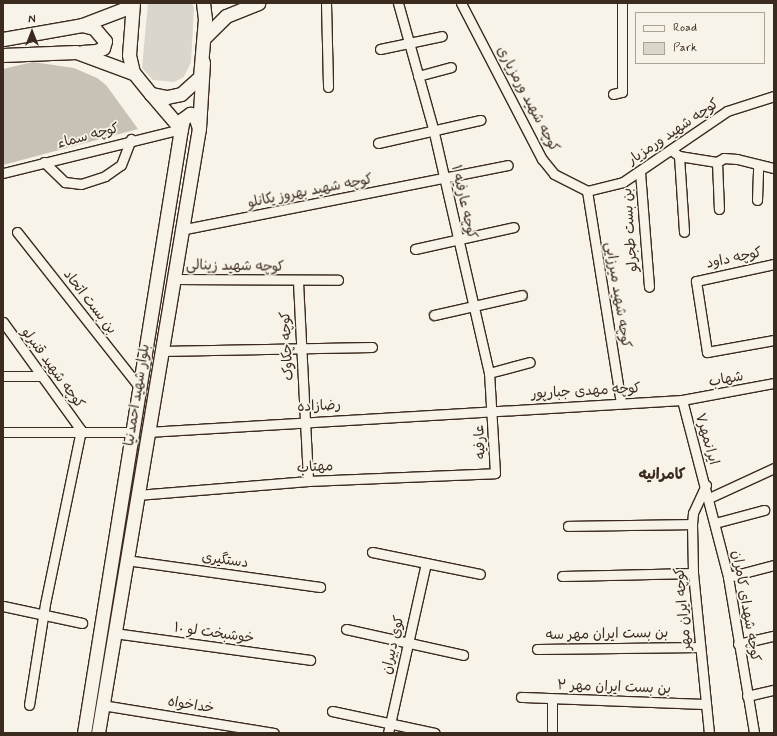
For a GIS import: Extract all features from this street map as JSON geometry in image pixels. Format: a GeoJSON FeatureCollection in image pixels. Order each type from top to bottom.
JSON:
{"type":"FeatureCollection","features":[{"type":"Feature","properties":{"kind":"main road","name":"بلوار شهید احمدنیا"},"geometry":{"type":"LineString","coordinates":[[98,733],[180,230],[199,128],[204,38],[203,3]]}},
{"type":"Feature","properties":{"kind":"main road"},"geometry":{"type":"LineString","coordinates":[[204,38],[226,16],[259,3]]}},
{"type":"Feature","properties":{"kind":"main road"},"geometry":{"type":"LineString","coordinates":[[3,39],[82,26],[133,5],[129,55],[133,73],[181,129]]}},
{"type":"Feature","properties":{"kind":"main road"},"geometry":{"type":"LineString","coordinates":[[3,55],[96,51],[103,48],[105,41],[94,28],[82,26]]}},
{"type":"Feature","properties":{"kind":"main road"},"geometry":{"type":"LineString","coordinates":[[76,52],[133,73]]}},
{"type":"Feature","properties":{"kind":"main road"},"geometry":{"type":"LineString","coordinates":[[151,94],[167,97],[181,94],[195,84],[203,62]]}},
{"type":"Feature","properties":{"kind":"main road"},"geometry":{"type":"LineString","coordinates":[[181,129],[183,119],[190,114],[196,116],[199,128]]}},
{"type":"Feature","properties":{"kind":"main road","name":"بلوار شهید احمدنیا"},"geometry":{"type":"LineString","coordinates":[[84,733],[181,129]]}},
{"type":"Feature","properties":{"kind":"street"},"geometry":{"type":"LineString","coordinates":[[326,3],[328,87]]}},
{"type":"Feature","properties":{"kind":"street","name":"کوچه عارفیه ۱"},"geometry":{"type":"LineString","coordinates":[[398,3],[434,132],[489,373],[492,410]]}},
{"type":"Feature","properties":{"kind":"street","name":"کوچه شهید ورمزیاری"},"geometry":{"type":"LineString","coordinates":[[461,3],[542,159],[554,174],[587,191]]}},
{"type":"Feature","properties":{"kind":"street"},"geometry":{"type":"LineString","coordinates":[[613,94],[622,92],[622,3]]}},
{"type":"Feature","properties":{"kind":"street"},"geometry":{"type":"LineString","coordinates":[[380,49],[442,36]]}},
{"type":"Feature","properties":{"kind":"street"},"geometry":{"type":"LineString","coordinates":[[418,76],[451,67]]}},
{"type":"Feature","properties":{"kind":"street","name":"کوچه شهید ورمزیار"},"geometry":{"type":"LineString","coordinates":[[587,191],[624,182],[727,111],[774,96]]}},
{"type":"Feature","properties":{"kind":"street"},"geometry":{"type":"LineString","coordinates":[[378,144],[480,120]]}},
{"type":"Feature","properties":{"kind":"street","name":"کوچه سماء"},"geometry":{"type":"LineString","coordinates":[[3,173],[131,139],[181,129]]}},
{"type":"Feature","properties":{"kind":"street"},"geometry":{"type":"LineString","coordinates":[[44,162],[65,182],[81,184],[105,176],[121,165],[131,139]]}},
{"type":"Feature","properties":{"kind":"street"},"geometry":{"type":"LineString","coordinates":[[671,150],[679,156],[717,162],[724,158],[737,159],[758,167],[774,168]]}},
{"type":"Feature","properties":{"kind":"street"},"geometry":{"type":"LineString","coordinates":[[679,156],[684,232]]}},
{"type":"Feature","properties":{"kind":"street"},"geometry":{"type":"LineString","coordinates":[[717,162],[719,209]]}},
{"type":"Feature","properties":{"kind":"street","name":"کوچه شهید بهروز یکانلو"},"geometry":{"type":"LineString","coordinates":[[180,230],[444,179],[508,165]]}},
{"type":"Feature","properties":{"kind":"street"},"geometry":{"type":"LineString","coordinates":[[756,200],[758,167]]}},
{"type":"Feature","properties":{"kind":"street","name":"بن بست طجرلو"},"geometry":{"type":"LineString","coordinates":[[640,172],[649,286]]}},
{"type":"Feature","properties":{"kind":"street","name":"کوچه شهید میرزایی"},"geometry":{"type":"LineString","coordinates":[[587,191],[621,403]]}},
{"type":"Feature","properties":{"kind":"street"},"geometry":{"type":"LineString","coordinates":[[415,249],[514,227]]}},
{"type":"Feature","properties":{"kind":"street","name":"بن بست اتحاد"},"geometry":{"type":"LineString","coordinates":[[17,232],[140,388]]}},
{"type":"Feature","properties":{"kind":"street","name":"کوچه داود"},"geometry":{"type":"LineString","coordinates":[[774,264],[696,281],[707,352],[774,340]]}},
{"type":"Feature","properties":{"kind":"street","name":"کوچه شهید زینالی"},"geometry":{"type":"LineString","coordinates":[[172,279],[298,282],[338,280]]}},
{"type":"Feature","properties":{"kind":"street","name":"کوچه چکاوک"},"geometry":{"type":"LineString","coordinates":[[298,282],[308,481]]}},
{"type":"Feature","properties":{"kind":"street"},"geometry":{"type":"LineString","coordinates":[[434,315],[522,295]]}},
{"type":"Feature","properties":{"kind":"street","name":"کوچه شهید قنبرلو"},"geometry":{"type":"LineString","coordinates":[[3,322],[81,430]]}},
{"type":"Feature","properties":{"kind":"street"},"geometry":{"type":"LineString","coordinates":[[160,351],[301,350],[372,347]]}},
{"type":"Feature","properties":{"kind":"street"},"geometry":{"type":"LineString","coordinates":[[489,373],[530,362]]}},
{"type":"Feature","properties":{"kind":"street"},"geometry":{"type":"LineString","coordinates":[[3,376],[42,376]]}},
{"type":"Feature","properties":{"kind":"street","name":"شهاب"},"geometry":{"type":"LineString","coordinates":[[682,400],[774,384]]}},
{"type":"Feature","properties":{"kind":"street","name":"کوچه مهدی جبارپور"},"geometry":{"type":"LineString","coordinates":[[492,410],[682,400]]}},
{"type":"Feature","properties":{"kind":"street","name":"ایرانمهر۷"},"geometry":{"type":"LineString","coordinates":[[682,400],[706,486]]}},
{"type":"Feature","properties":{"kind":"street","name":"رضازاده"},"geometry":{"type":"LineString","coordinates":[[147,432],[305,420],[492,410]]}},
{"type":"Feature","properties":{"kind":"street","name":"عارفیه"},"geometry":{"type":"LineString","coordinates":[[492,410],[495,473]]}},
{"type":"Feature","properties":{"kind":"street"},"geometry":{"type":"LineString","coordinates":[[3,432],[52,430],[133,432]]}},
{"type":"Feature","properties":{"kind":"street"},"geometry":{"type":"LineString","coordinates":[[30,705],[44,614],[81,430]]}},
{"type":"Feature","properties":{"kind":"street"},"geometry":{"type":"LineString","coordinates":[[709,498],[774,468]]}},
{"type":"Feature","properties":{"kind":"street","name":"مهتاب"},"geometry":{"type":"LineString","coordinates":[[137,495],[308,481],[495,473]]}},
{"type":"Feature","properties":{"kind":"street","name":"کوچه شهدای کامران"},"geometry":{"type":"LineString","coordinates":[[706,486],[728,577],[754,733]]}},
{"type":"Feature","properties":{"kind":"street","name":"کوچه ایران مهر"},"geometry":{"type":"LineString","coordinates":[[706,486],[693,513],[692,524],[693,572],[709,733]]}},
{"type":"Feature","properties":{"kind":"street"},"geometry":{"type":"LineString","coordinates":[[715,523],[764,510]]}},
{"type":"Feature","properties":{"kind":"street"},"geometry":{"type":"LineString","coordinates":[[568,526],[692,524]]}},
{"type":"Feature","properties":{"kind":"street"},"geometry":{"type":"LineString","coordinates":[[372,552],[480,574]]}},
{"type":"Feature","properties":{"kind":"street","name":"دستگیری"},"geometry":{"type":"LineString","coordinates":[[126,560],[320,587]]}},
{"type":"Feature","properties":{"kind":"street","name":"کوی دبیران"},"geometry":{"type":"LineString","coordinates":[[388,733],[426,563]]}},
{"type":"Feature","properties":{"kind":"street"},"geometry":{"type":"LineString","coordinates":[[728,577],[774,565]]}},
{"type":"Feature","properties":{"kind":"street"},"geometry":{"type":"LineString","coordinates":[[562,576],[693,572]]}},
{"type":"Feature","properties":{"kind":"street"},"geometry":{"type":"LineString","coordinates":[[3,606],[82,623]]}},
{"type":"Feature","properties":{"kind":"street"},"geometry":{"type":"LineString","coordinates":[[346,629],[463,655]]}},
{"type":"Feature","properties":{"kind":"street","name":"خوشبخت لو ۱۰"},"geometry":{"type":"LineString","coordinates":[[114,633],[310,660]]}},
{"type":"Feature","properties":{"kind":"street"},"geometry":{"type":"LineString","coordinates":[[738,644],[774,636]]}},
{"type":"Feature","properties":{"kind":"street","name":"بن بست ایران مهر سه"},"geometry":{"type":"LineString","coordinates":[[537,649],[700,647]]}},
{"type":"Feature","properties":{"kind":"street"},"geometry":{"type":"LineString","coordinates":[[747,696],[774,690]]}},
{"type":"Feature","properties":{"kind":"street","name":"۲ بن بست ایران مهر"},"geometry":{"type":"LineString","coordinates":[[520,696],[552,699],[706,704]]}},
{"type":"Feature","properties":{"kind":"street"},"geometry":{"type":"LineString","coordinates":[[552,699],[552,733]]}},
{"type":"Feature","properties":{"kind":"street","name":"خداخواه"},"geometry":{"type":"LineString","coordinates":[[102,705],[274,733]]}},
{"type":"Feature","properties":{"kind":"street"},"geometry":{"type":"LineString","coordinates":[[332,710],[434,733]]}},
{"type":"Feature","properties":{"kind":"green space"},"geometry":{"type":"Polygon","coordinates":[[[148,3],[192,3],[194,8],[191,62],[184,77],[174,82],[153,80],[142,68],[148,3]]]}},
{"type":"Feature","properties":{"kind":"building"},"geometry":{"type":"Polygon","coordinates":[[[33,62],[74,68],[97,78],[106,85],[138,129],[3,165],[3,69],[33,62]]]}},
{"type":"Feature","properties":{"kind":"district","name":"کامرانیه"},"geometry":{"type":"Point","coordinates":[662,476]}}]}
